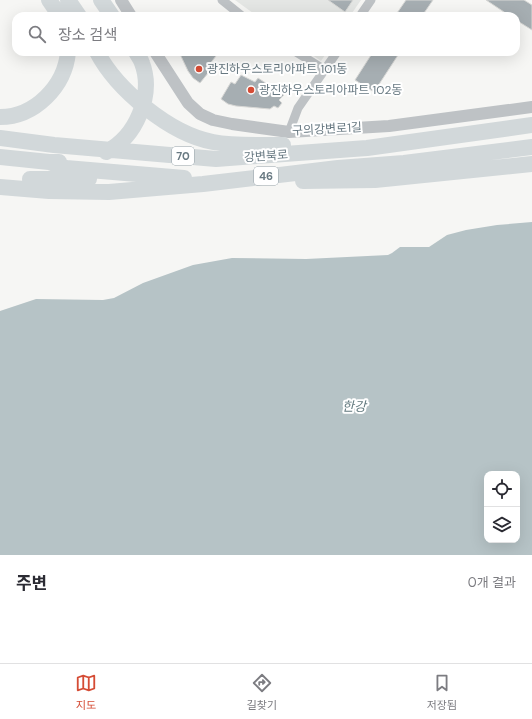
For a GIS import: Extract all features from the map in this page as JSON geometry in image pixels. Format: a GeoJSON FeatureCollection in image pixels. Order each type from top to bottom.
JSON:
{"type":"FeatureCollection","features":[{"type":"Feature","properties":{"kind":"highway"},"geometry":{"type":"LineString","coordinates":[[49,0],[57,12]]}},
{"type":"Feature","properties":{"kind":"highway"},"geometry":{"type":"LineString","coordinates":[[68,0],[76,12]]}},
{"type":"Feature","properties":{"kind":"highway"},"geometry":{"type":"LineString","coordinates":[[72,0],[77,12]]}},
{"type":"Feature","properties":{"kind":"highway"},"geometry":{"type":"LineString","coordinates":[[101,0],[109,12]]}},
{"type":"Feature","properties":{"kind":"highway"},"geometry":{"type":"LineString","coordinates":[[0,117],[24,112],[46,99],[61,78],[68,60],[68,56]]}},
{"type":"Feature","properties":{"kind":"highway"},"geometry":{"type":"LineString","coordinates":[[100,56],[119,82],[136,100],[162,120],[187,135],[212,142],[255,145],[306,145],[366,148]]}},
{"type":"Feature","properties":{"kind":"highway"},"geometry":{"type":"LineString","coordinates":[[0,157],[49,162],[84,161],[109,151],[120,143],[129,133],[136,121],[146,92],[146,82],[142,63],[138,56]]}},
{"type":"Feature","properties":{"kind":"highway","name":"강변북로"},"geometry":{"type":"LineString","coordinates":[[0,138],[54,145],[216,160],[366,148],[532,125]]}},
{"type":"Feature","properties":{"kind":"highway","name":"강변북로"},"geometry":{"type":"LineString","coordinates":[[0,187],[49,191],[109,192],[203,184],[338,168],[404,163],[532,147]]}},
{"type":"Feature","properties":{"kind":"highway"},"geometry":{"type":"LineString","coordinates":[[49,162],[66,168],[228,182],[376,180],[532,164]]}},
{"type":"Feature","properties":{"kind":"highway"},"geometry":{"type":"LineString","coordinates":[[0,181],[23,179],[98,179],[148,175]]}},
{"type":"Feature","properties":{"kind":"street"},"geometry":{"type":"LineString","coordinates":[[121,0],[129,12]]}},
{"type":"Feature","properties":{"kind":"street"},"geometry":{"type":"LineString","coordinates":[[222,0],[237,12]]}},
{"type":"Feature","properties":{"kind":"street"},"geometry":{"type":"LineString","coordinates":[[362,12],[370,0]]}},
{"type":"Feature","properties":{"kind":"street","name":"구의강변로1길"},"geometry":{"type":"LineString","coordinates":[[158,56],[188,103],[200,114],[213,120],[289,132],[389,126],[532,107]]}},
{"type":"Feature","properties":{"kind":"street"},"geometry":{"type":"LineString","coordinates":[[302,56],[325,70]]}},
{"type":"Feature","properties":{"kind":"street"},"geometry":{"type":"LineString","coordinates":[[289,132],[298,108],[334,56]]}},
{"type":"Feature","properties":{"kind":"shaded area"},"geometry":{"type":"Polygon","coordinates":[[[235,0],[361,0],[353,12],[252,12],[235,0]]]}},
{"type":"Feature","properties":{"kind":"shaded area"},"geometry":{"type":"Polygon","coordinates":[[[314,56],[324,56],[321,61],[314,56]]]}},
{"type":"Feature","properties":{"kind":"water","name":"한강"},"geometry":{"type":"Polygon","coordinates":[[[532,222],[532,555],[0,555],[0,311],[36,299],[103,300],[114,298],[143,283],[193,265],[232,258],[306,259],[388,255],[400,247],[429,247],[447,235],[497,225],[532,222]]]}},
{"type":"Feature","properties":{"kind":"building"},"geometry":{"type":"Polygon","coordinates":[[[328,0],[353,0],[345,12],[328,0]]]}},
{"type":"Feature","properties":{"kind":"building"},"geometry":{"type":"Polygon","coordinates":[[[406,0],[433,0],[425,12],[398,12],[406,0]]]}},
{"type":"Feature","properties":{"kind":"building"},"geometry":{"type":"Polygon","coordinates":[[[486,0],[524,0],[532,5],[532,30],[520,22],[520,12],[504,12],[486,0]]]}},
{"type":"Feature","properties":{"kind":"building","name":"광진하우스토리아파트 101동"},"geometry":{"type":"Polygon","coordinates":[[[181,56],[216,56],[209,65],[213,67],[200,83],[193,78],[181,56]]]}},
{"type":"Feature","properties":{"kind":"building"},"geometry":{"type":"Polygon","coordinates":[[[370,56],[397,56],[374,92],[355,80],[370,56]]]}},
{"type":"Feature","properties":{"kind":"building","name":"광진하우스토리아파트 102동"},"geometry":{"type":"Polygon","coordinates":[[[241,75],[255,82],[258,78],[284,95],[279,100],[282,103],[278,108],[274,106],[270,109],[228,104],[221,99],[231,82],[235,84],[241,75]]]}},
{"type":"Feature","properties":{"kind":"place","name":"광진하우스토리아파트 101동"},"geometry":{"type":"Point","coordinates":[199,69]}},
{"type":"Feature","properties":{"kind":"place","name":"광진하우스토리아파트 102동"},"geometry":{"type":"Point","coordinates":[251,90]}}]}
